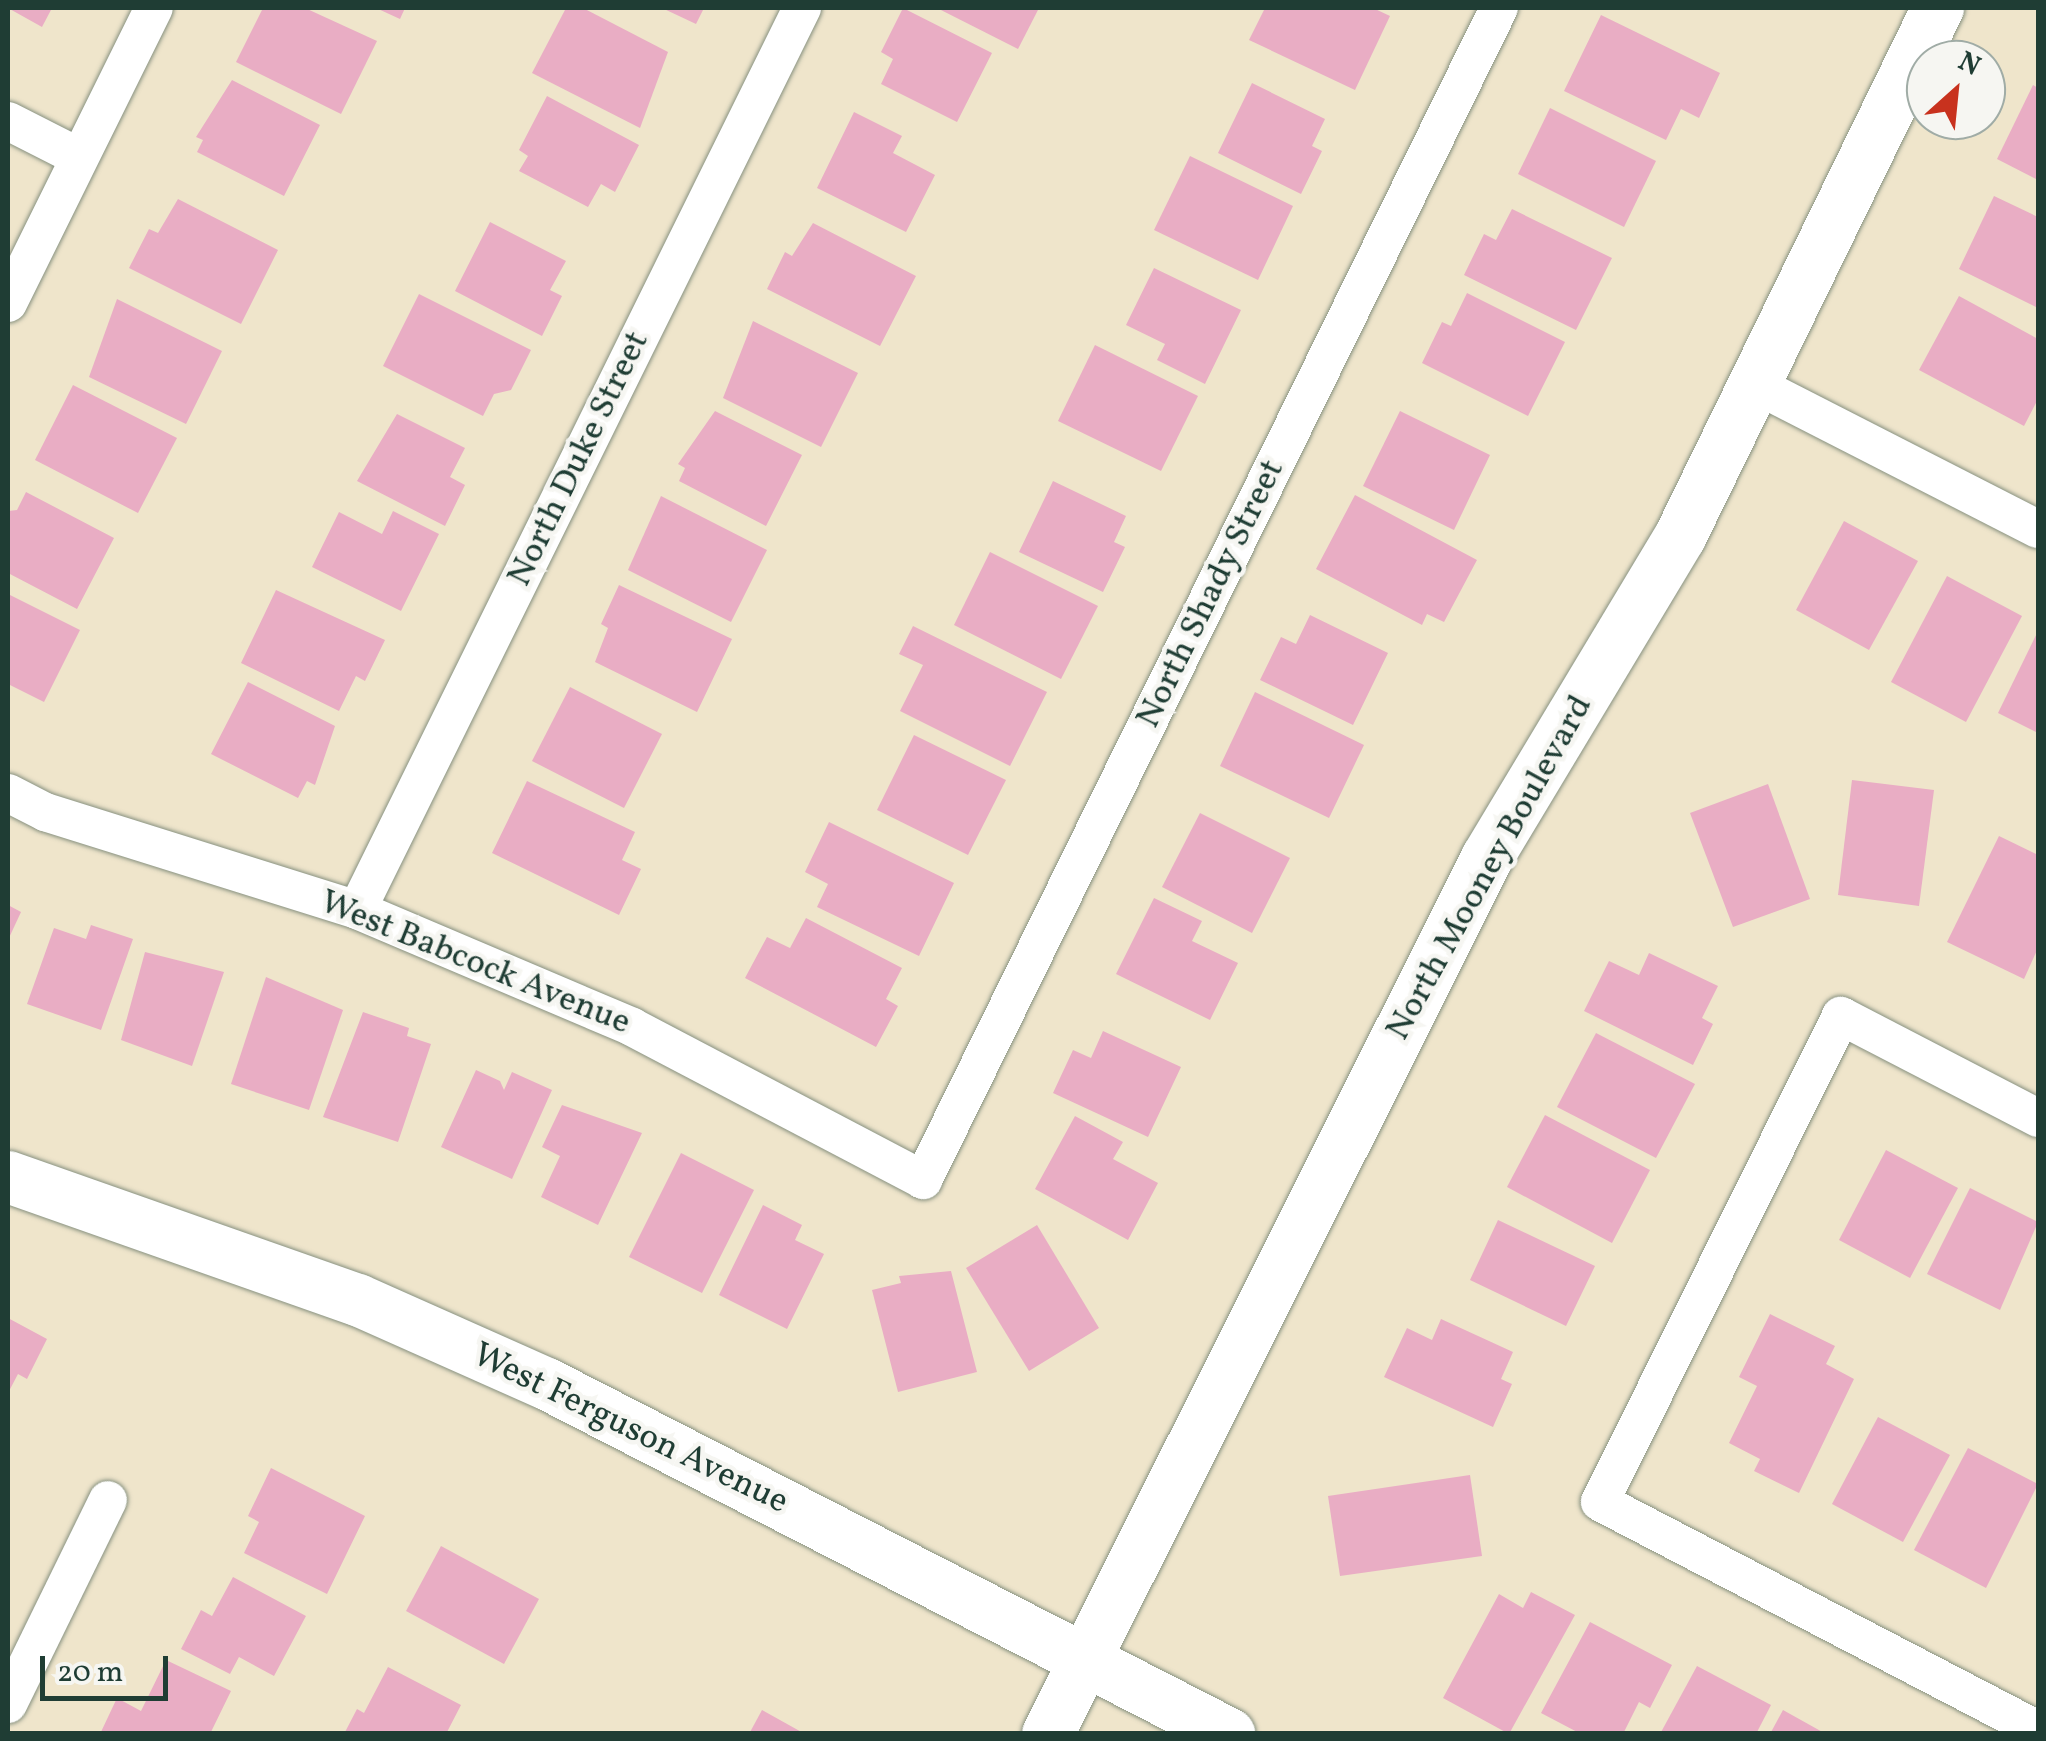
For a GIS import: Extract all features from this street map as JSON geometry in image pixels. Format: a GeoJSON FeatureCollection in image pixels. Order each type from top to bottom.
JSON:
{"type":"FeatureCollection","features":[{"type":"Feature","properties":{"kind":"street"},"geometry":{"type":"LineString","coordinates":[[8,302],[154,8]]}},
{"type":"Feature","properties":{"kind":"street","name":"North Duke Street"},"geometry":{"type":"LineString","coordinates":[[357,910],[802,8]]}},
{"type":"Feature","properties":{"kind":"street","name":"North Shady Street"},"geometry":{"type":"LineString","coordinates":[[924,1180],[1498,8]]}},
{"type":"Feature","properties":{"kind":"street","name":"North Mooney Boulevard"},"geometry":{"type":"LineString","coordinates":[[1048,1734],[1487,858],[1680,537],[1758,386],[1938,8]]}},
{"type":"Feature","properties":{"kind":"street"},"geometry":{"type":"LineString","coordinates":[[8,121],[79,157]]}},
{"type":"Feature","properties":{"kind":"street"},"geometry":{"type":"LineString","coordinates":[[1758,386],[2038,529]]}},
{"type":"Feature","properties":{"kind":"street","name":"West Babcock Avenue"},"geometry":{"type":"LineString","coordinates":[[8,793],[46,812],[357,910],[632,1027],[924,1180]]}},
{"type":"Feature","properties":{"kind":"street"},"geometry":{"type":"LineString","coordinates":[[2038,1118],[1841,1016],[1600,1502],[2038,1730]]}},
{"type":"Feature","properties":{"kind":"street","name":"West Ferguson Avenue"},"geometry":{"type":"LineString","coordinates":[[8,1176],[358,1300],[530,1376],[1229,1734]]}},
{"type":"Feature","properties":{"kind":"street"},"geometry":{"type":"LineString","coordinates":[[8,1704],[108,1500]]}},
{"type":"Feature","properties":{"kind":"building"},"geometry":{"type":"Polygon","coordinates":[[[8,8],[52,8],[42,27],[8,8]]]}},
{"type":"Feature","properties":{"kind":"building"},"geometry":{"type":"Polygon","coordinates":[[[263,8],[305,8],[377,41],[341,114],[236,62],[263,8]]]}},
{"type":"Feature","properties":{"kind":"building"},"geometry":{"type":"Polygon","coordinates":[[[376,8],[405,8],[400,19],[376,8]]]}},
{"type":"Feature","properties":{"kind":"building"},"geometry":{"type":"Polygon","coordinates":[[[566,8],[583,8],[668,52],[640,128],[532,73],[566,8]]]}},
{"type":"Feature","properties":{"kind":"building"},"geometry":{"type":"Polygon","coordinates":[[[662,8],[704,8],[696,24],[662,8]]]}},
{"type":"Feature","properties":{"kind":"building"},"geometry":{"type":"Polygon","coordinates":[[[903,8],[992,53],[957,122],[881,84],[893,59],[881,52],[903,8]]]}},
{"type":"Feature","properties":{"kind":"building"},"geometry":{"type":"Polygon","coordinates":[[[937,8],[1039,8],[1018,49],[937,8]]]}},
{"type":"Feature","properties":{"kind":"building"},"geometry":{"type":"Polygon","coordinates":[[[1265,8],[1373,8],[1390,16],[1355,90],[1249,40],[1265,8]]]}},
{"type":"Feature","properties":{"kind":"building"},"geometry":{"type":"Polygon","coordinates":[[[1601,15],[1720,73],[1699,118],[1681,109],[1666,140],[1564,91],[1601,15]]]}},
{"type":"Feature","properties":{"kind":"building"},"geometry":{"type":"Polygon","coordinates":[[[232,80],[320,125],[284,196],[197,152],[203,140],[196,137],[232,80]]]}},
{"type":"Feature","properties":{"kind":"building"},"geometry":{"type":"Polygon","coordinates":[[[1252,83],[1325,119],[1312,146],[1322,151],[1301,194],[1218,153],[1252,83]]]}},
{"type":"Feature","properties":{"kind":"building"},"geometry":{"type":"Polygon","coordinates":[[[2033,85],[2038,88],[2038,180],[1997,159],[2033,85]]]}},
{"type":"Feature","properties":{"kind":"building"},"geometry":{"type":"Polygon","coordinates":[[[547,96],[639,145],[615,192],[601,184],[588,207],[519,171],[528,156],[519,150],[547,96]]]}},
{"type":"Feature","properties":{"kind":"building"},"geometry":{"type":"Polygon","coordinates":[[[1550,108],[1656,161],[1624,227],[1518,174],[1550,108]]]}},
{"type":"Feature","properties":{"kind":"building"},"geometry":{"type":"Polygon","coordinates":[[[854,112],[902,136],[893,153],[935,175],[906,232],[817,188],[854,112]]]}},
{"type":"Feature","properties":{"kind":"building"},"geometry":{"type":"Polygon","coordinates":[[[1190,156],[1293,206],[1258,280],[1154,230],[1190,156]]]}},
{"type":"Feature","properties":{"kind":"building"},"geometry":{"type":"Polygon","coordinates":[[[1994,196],[2038,217],[2038,308],[1959,269],[1994,196]]]}},
{"type":"Feature","properties":{"kind":"building"},"geometry":{"type":"Polygon","coordinates":[[[178,199],[278,250],[241,324],[129,268],[149,229],[158,233],[178,199]]]}},
{"type":"Feature","properties":{"kind":"building"},"geometry":{"type":"Polygon","coordinates":[[[1512,209],[1612,258],[1576,330],[1464,275],[1484,234],[1496,240],[1512,209]]]}},
{"type":"Feature","properties":{"kind":"building"},"geometry":{"type":"Polygon","coordinates":[[[490,222],[566,261],[550,290],[562,296],[542,336],[455,291],[490,222]]]}},
{"type":"Feature","properties":{"kind":"building"},"geometry":{"type":"Polygon","coordinates":[[[813,223],[916,276],[880,346],[767,289],[785,252],[792,256],[813,223]]]}},
{"type":"Feature","properties":{"kind":"building"},"geometry":{"type":"Polygon","coordinates":[[[1154,268],[1241,310],[1205,384],[1157,360],[1165,344],[1126,325],[1154,268]]]}},
{"type":"Feature","properties":{"kind":"building"},"geometry":{"type":"Polygon","coordinates":[[[1467,293],[1565,342],[1528,416],[1422,363],[1442,322],[1451,326],[1467,293]]]}},
{"type":"Feature","properties":{"kind":"building"},"geometry":{"type":"Polygon","coordinates":[[[419,294],[531,350],[511,390],[494,394],[483,416],[383,366],[419,294]]]}},
{"type":"Feature","properties":{"kind":"building"},"geometry":{"type":"Polygon","coordinates":[[[1959,296],[2038,339],[2038,399],[2024,426],[1919,370],[1959,296]]]}},
{"type":"Feature","properties":{"kind":"building"},"geometry":{"type":"Polygon","coordinates":[[[117,299],[222,351],[186,424],[89,377],[117,299]]]}},
{"type":"Feature","properties":{"kind":"building"},"geometry":{"type":"Polygon","coordinates":[[[753,321],[858,373],[821,447],[723,398],[753,321]]]}},
{"type":"Feature","properties":{"kind":"building"},"geometry":{"type":"Polygon","coordinates":[[[1095,345],[1198,396],[1161,471],[1058,421],[1095,345]]]}},
{"type":"Feature","properties":{"kind":"building"},"geometry":{"type":"Polygon","coordinates":[[[73,385],[177,438],[138,513],[35,460],[73,385]]]}},
{"type":"Feature","properties":{"kind":"building"},"geometry":{"type":"Polygon","coordinates":[[[715,411],[802,455],[766,526],[679,481],[685,468],[678,464],[715,411]]]}},
{"type":"Feature","properties":{"kind":"building"},"geometry":{"type":"Polygon","coordinates":[[[1400,411],[1490,455],[1454,530],[1363,486],[1400,411]]]}},
{"type":"Feature","properties":{"kind":"building"},"geometry":{"type":"Polygon","coordinates":[[[397,414],[465,448],[450,477],[465,485],[445,526],[357,481],[397,414]]]}},
{"type":"Feature","properties":{"kind":"building"},"geometry":{"type":"Polygon","coordinates":[[[1053,481],[1126,516],[1114,542],[1125,547],[1103,592],[1019,552],[1053,481]]]}},
{"type":"Feature","properties":{"kind":"building"},"geometry":{"type":"Polygon","coordinates":[[[26,492],[114,538],[77,609],[8,573],[8,511],[17,510],[26,492]]]}},
{"type":"Feature","properties":{"kind":"building"},"geometry":{"type":"Polygon","coordinates":[[[1355,495],[1477,560],[1444,622],[1427,614],[1422,625],[1316,569],[1355,495]]]}},
{"type":"Feature","properties":{"kind":"building"},"geometry":{"type":"Polygon","coordinates":[[[661,496],[767,550],[731,622],[628,570],[661,496]]]}},
{"type":"Feature","properties":{"kind":"building"},"geometry":{"type":"Polygon","coordinates":[[[393,511],[439,534],[401,611],[312,567],[339,512],[382,534],[393,511]]]}},
{"type":"Feature","properties":{"kind":"building"},"geometry":{"type":"Polygon","coordinates":[[[1844,521],[1918,561],[1869,650],[1796,610],[1844,521]]]}},
{"type":"Feature","properties":{"kind":"building"},"geometry":{"type":"Polygon","coordinates":[[[990,552],[1098,606],[1061,679],[954,625],[990,552]]]}},
{"type":"Feature","properties":{"kind":"building"},"geometry":{"type":"Polygon","coordinates":[[[1947,576],[2022,616],[1966,722],[1891,682],[1947,576]]]}},
{"type":"Feature","properties":{"kind":"building"},"geometry":{"type":"Polygon","coordinates":[[[619,585],[732,639],[697,712],[595,662],[608,628],[601,624],[619,585]]]}},
{"type":"Feature","properties":{"kind":"building"},"geometry":{"type":"Polygon","coordinates":[[[276,590],[385,640],[365,681],[356,676],[339,711],[241,663],[276,590]]]}},
{"type":"Feature","properties":{"kind":"building"},"geometry":{"type":"Polygon","coordinates":[[[8,594],[80,630],[44,702],[8,684],[8,594]]]}},
{"type":"Feature","properties":{"kind":"building"},"geometry":{"type":"Polygon","coordinates":[[[1310,615],[1388,653],[1353,725],[1260,680],[1281,637],[1296,644],[1310,615]]]}},
{"type":"Feature","properties":{"kind":"building"},"geometry":{"type":"Polygon","coordinates":[[[913,626],[1047,692],[1010,766],[900,711],[923,665],[899,654],[913,626]]]}},
{"type":"Feature","properties":{"kind":"building"},"geometry":{"type":"Polygon","coordinates":[[[2038,631],[2038,733],[1998,713],[2038,631]]]}},
{"type":"Feature","properties":{"kind":"building"},"geometry":{"type":"Polygon","coordinates":[[[248,682],[335,726],[315,785],[307,781],[298,798],[211,754],[248,682]]]}},
{"type":"Feature","properties":{"kind":"building"},"geometry":{"type":"Polygon","coordinates":[[[570,687],[662,734],[624,808],[532,761],[570,687]]]}},
{"type":"Feature","properties":{"kind":"building"},"geometry":{"type":"Polygon","coordinates":[[[1255,692],[1364,745],[1329,818],[1220,766],[1255,692]]]}},
{"type":"Feature","properties":{"kind":"building"},"geometry":{"type":"Polygon","coordinates":[[[914,735],[1006,780],[968,855],[877,810],[914,735]]]}},
{"type":"Feature","properties":{"kind":"building"},"geometry":{"type":"Polygon","coordinates":[[[1852,780],[1934,790],[1919,906],[1838,895],[1852,780]]]}},
{"type":"Feature","properties":{"kind":"building"},"geometry":{"type":"Polygon","coordinates":[[[527,781],[635,832],[622,860],[641,869],[619,915],[492,853],[527,781]]]}},
{"type":"Feature","properties":{"kind":"building"},"geometry":{"type":"Polygon","coordinates":[[[1768,784],[1810,899],[1733,927],[1690,813],[1768,784]]]}},
{"type":"Feature","properties":{"kind":"building"},"geometry":{"type":"Polygon","coordinates":[[[1200,813],[1290,858],[1252,933],[1162,887],[1200,813]]]}},
{"type":"Feature","properties":{"kind":"building"},"geometry":{"type":"Polygon","coordinates":[[[829,822],[954,883],[919,956],[817,907],[828,884],[805,872],[829,822]]]}},
{"type":"Feature","properties":{"kind":"building"},"geometry":{"type":"Polygon","coordinates":[[[1999,836],[2038,855],[2038,948],[2024,979],[1947,942],[1999,836]]]}},
{"type":"Feature","properties":{"kind":"building"},"geometry":{"type":"Polygon","coordinates":[[[1154,898],[1202,921],[1192,941],[1238,963],[1210,1020],[1116,974],[1154,898]]]}},
{"type":"Feature","properties":{"kind":"building"},"geometry":{"type":"Polygon","coordinates":[[[8,905],[21,912],[8,940],[8,905]]]}},
{"type":"Feature","properties":{"kind":"building"},"geometry":{"type":"Polygon","coordinates":[[[806,918],[902,968],[886,999],[898,1006],[876,1047],[745,978],[767,937],[790,948],[806,918]]]}},
{"type":"Feature","properties":{"kind":"building"},"geometry":{"type":"Polygon","coordinates":[[[91,925],[133,939],[101,1030],[27,1004],[54,928],[86,939],[91,925]]]}},
{"type":"Feature","properties":{"kind":"building"},"geometry":{"type":"Polygon","coordinates":[[[145,952],[224,972],[192,1066],[121,1040],[145,952]]]}},
{"type":"Feature","properties":{"kind":"building"},"geometry":{"type":"Polygon","coordinates":[[[1649,953],[1718,986],[1702,1018],[1713,1024],[1693,1065],[1584,1011],[1609,961],[1639,975],[1649,953]]]}},
{"type":"Feature","properties":{"kind":"building"},"geometry":{"type":"Polygon","coordinates":[[[266,977],[343,1010],[309,1110],[231,1084],[266,977]]]}},
{"type":"Feature","properties":{"kind":"building"},"geometry":{"type":"Polygon","coordinates":[[[363,1012],[409,1028],[407,1036],[431,1044],[398,1142],[323,1117],[363,1012]]]}},
{"type":"Feature","properties":{"kind":"building"},"geometry":{"type":"Polygon","coordinates":[[[1103,1031],[1181,1067],[1148,1137],[1053,1093],[1073,1050],[1091,1058],[1103,1031]]]}},
{"type":"Feature","properties":{"kind":"building"},"geometry":{"type":"Polygon","coordinates":[[[1596,1033],[1695,1084],[1656,1158],[1557,1107],[1596,1033]]]}},
{"type":"Feature","properties":{"kind":"building"},"geometry":{"type":"Polygon","coordinates":[[[476,1070],[500,1081],[504,1090],[512,1072],[552,1090],[512,1179],[441,1147],[476,1070]]]}},
{"type":"Feature","properties":{"kind":"building"},"geometry":{"type":"Polygon","coordinates":[[[562,1105],[642,1133],[598,1225],[541,1197],[560,1156],[542,1147],[562,1105]]]}},
{"type":"Feature","properties":{"kind":"building"},"geometry":{"type":"Polygon","coordinates":[[[1545,1115],[1650,1170],[1612,1243],[1507,1187],[1545,1115]]]}},
{"type":"Feature","properties":{"kind":"building"},"geometry":{"type":"Polygon","coordinates":[[[1075,1116],[1123,1142],[1113,1159],[1158,1183],[1128,1240],[1035,1189],[1075,1116]]]}},
{"type":"Feature","properties":{"kind":"building"},"geometry":{"type":"Polygon","coordinates":[[[1886,1150],[1958,1188],[1910,1278],[1839,1240],[1886,1150]]]}},
{"type":"Feature","properties":{"kind":"building"},"geometry":{"type":"Polygon","coordinates":[[[681,1153],[754,1190],[702,1293],[629,1257],[681,1153]]]}},
{"type":"Feature","properties":{"kind":"building"},"geometry":{"type":"Polygon","coordinates":[[[1970,1188],[2038,1222],[2000,1310],[1927,1274],[1970,1188]]]}},
{"type":"Feature","properties":{"kind":"building"},"geometry":{"type":"Polygon","coordinates":[[[763,1205],[802,1225],[795,1240],[824,1254],[787,1329],[719,1295],[763,1205]]]}},
{"type":"Feature","properties":{"kind":"building"},"geometry":{"type":"Polygon","coordinates":[[[1498,1220],[1595,1266],[1566,1326],[1470,1280],[1498,1220]]]}},
{"type":"Feature","properties":{"kind":"building"},"geometry":{"type":"Polygon","coordinates":[[[1037,1225],[1099,1328],[1029,1371],[966,1268],[1037,1225]]]}},
{"type":"Feature","properties":{"kind":"building"},"geometry":{"type":"Polygon","coordinates":[[[951,1271],[977,1372],[898,1392],[872,1290],[901,1283],[899,1276],[951,1271]]]}},
{"type":"Feature","properties":{"kind":"building"},"geometry":{"type":"Polygon","coordinates":[[[1770,1314],[1835,1346],[1826,1364],[1854,1379],[1799,1493],[1754,1471],[1760,1459],[1729,1443],[1757,1386],[1739,1377],[1770,1314]]]}},
{"type":"Feature","properties":{"kind":"building"},"geometry":{"type":"Polygon","coordinates":[[[8,1318],[47,1339],[27,1379],[18,1374],[8,1393],[8,1318]]]}},
{"type":"Feature","properties":{"kind":"building"},"geometry":{"type":"Polygon","coordinates":[[[1441,1319],[1513,1352],[1501,1379],[1512,1384],[1493,1427],[1384,1377],[1407,1328],[1432,1340],[1441,1319]]]}},
{"type":"Feature","properties":{"kind":"building"},"geometry":{"type":"Polygon","coordinates":[[[1878,1417],[1950,1455],[1903,1542],[1832,1504],[1878,1417]]]}},
{"type":"Feature","properties":{"kind":"building"},"geometry":{"type":"Polygon","coordinates":[[[1968,1448],[2038,1484],[1986,1588],[1914,1550],[1968,1448]]]}},
{"type":"Feature","properties":{"kind":"building"},"geometry":{"type":"Polygon","coordinates":[[[271,1468],[365,1516],[327,1594],[244,1553],[259,1522],[248,1516],[271,1468]]]}},
{"type":"Feature","properties":{"kind":"building"},"geometry":{"type":"Polygon","coordinates":[[[1470,1475],[1482,1556],[1340,1576],[1328,1496],[1470,1475]]]}},
{"type":"Feature","properties":{"kind":"building"},"geometry":{"type":"Polygon","coordinates":[[[441,1546],[539,1599],[504,1664],[406,1611],[441,1546]]]}},
{"type":"Feature","properties":{"kind":"building"},"geometry":{"type":"Polygon","coordinates":[[[233,1577],[306,1616],[274,1676],[239,1657],[230,1674],[181,1649],[201,1610],[212,1616],[233,1577]]]}},
{"type":"Feature","properties":{"kind":"building"},"geometry":{"type":"Polygon","coordinates":[[[1531,1592],[1575,1615],[1509,1734],[1443,1698],[1499,1594],[1523,1608],[1531,1592]]]}},
{"type":"Feature","properties":{"kind":"building"},"geometry":{"type":"Polygon","coordinates":[[[1590,1622],[1672,1665],[1650,1708],[1639,1702],[1623,1734],[1581,1734],[1541,1713],[1590,1622]]]}},
{"type":"Feature","properties":{"kind":"building"},"geometry":{"type":"Polygon","coordinates":[[[166,1660],[231,1691],[210,1734],[100,1734],[117,1698],[141,1711],[166,1660]]]}},
{"type":"Feature","properties":{"kind":"building"},"geometry":{"type":"Polygon","coordinates":[[[1697,1666],[1771,1705],[1756,1734],[1660,1734],[1697,1666]]]}},
{"type":"Feature","properties":{"kind":"building"},"geometry":{"type":"Polygon","coordinates":[[[388,1667],[461,1705],[446,1734],[344,1734],[357,1709],[364,1713],[388,1667]]]}},
{"type":"Feature","properties":{"kind":"building"},"geometry":{"type":"Polygon","coordinates":[[[762,1710],[805,1734],[749,1734],[762,1710]]]}},
{"type":"Feature","properties":{"kind":"building"},"geometry":{"type":"Polygon","coordinates":[[[1783,1710],[1826,1734],[1770,1734],[1783,1710]]]}}]}
